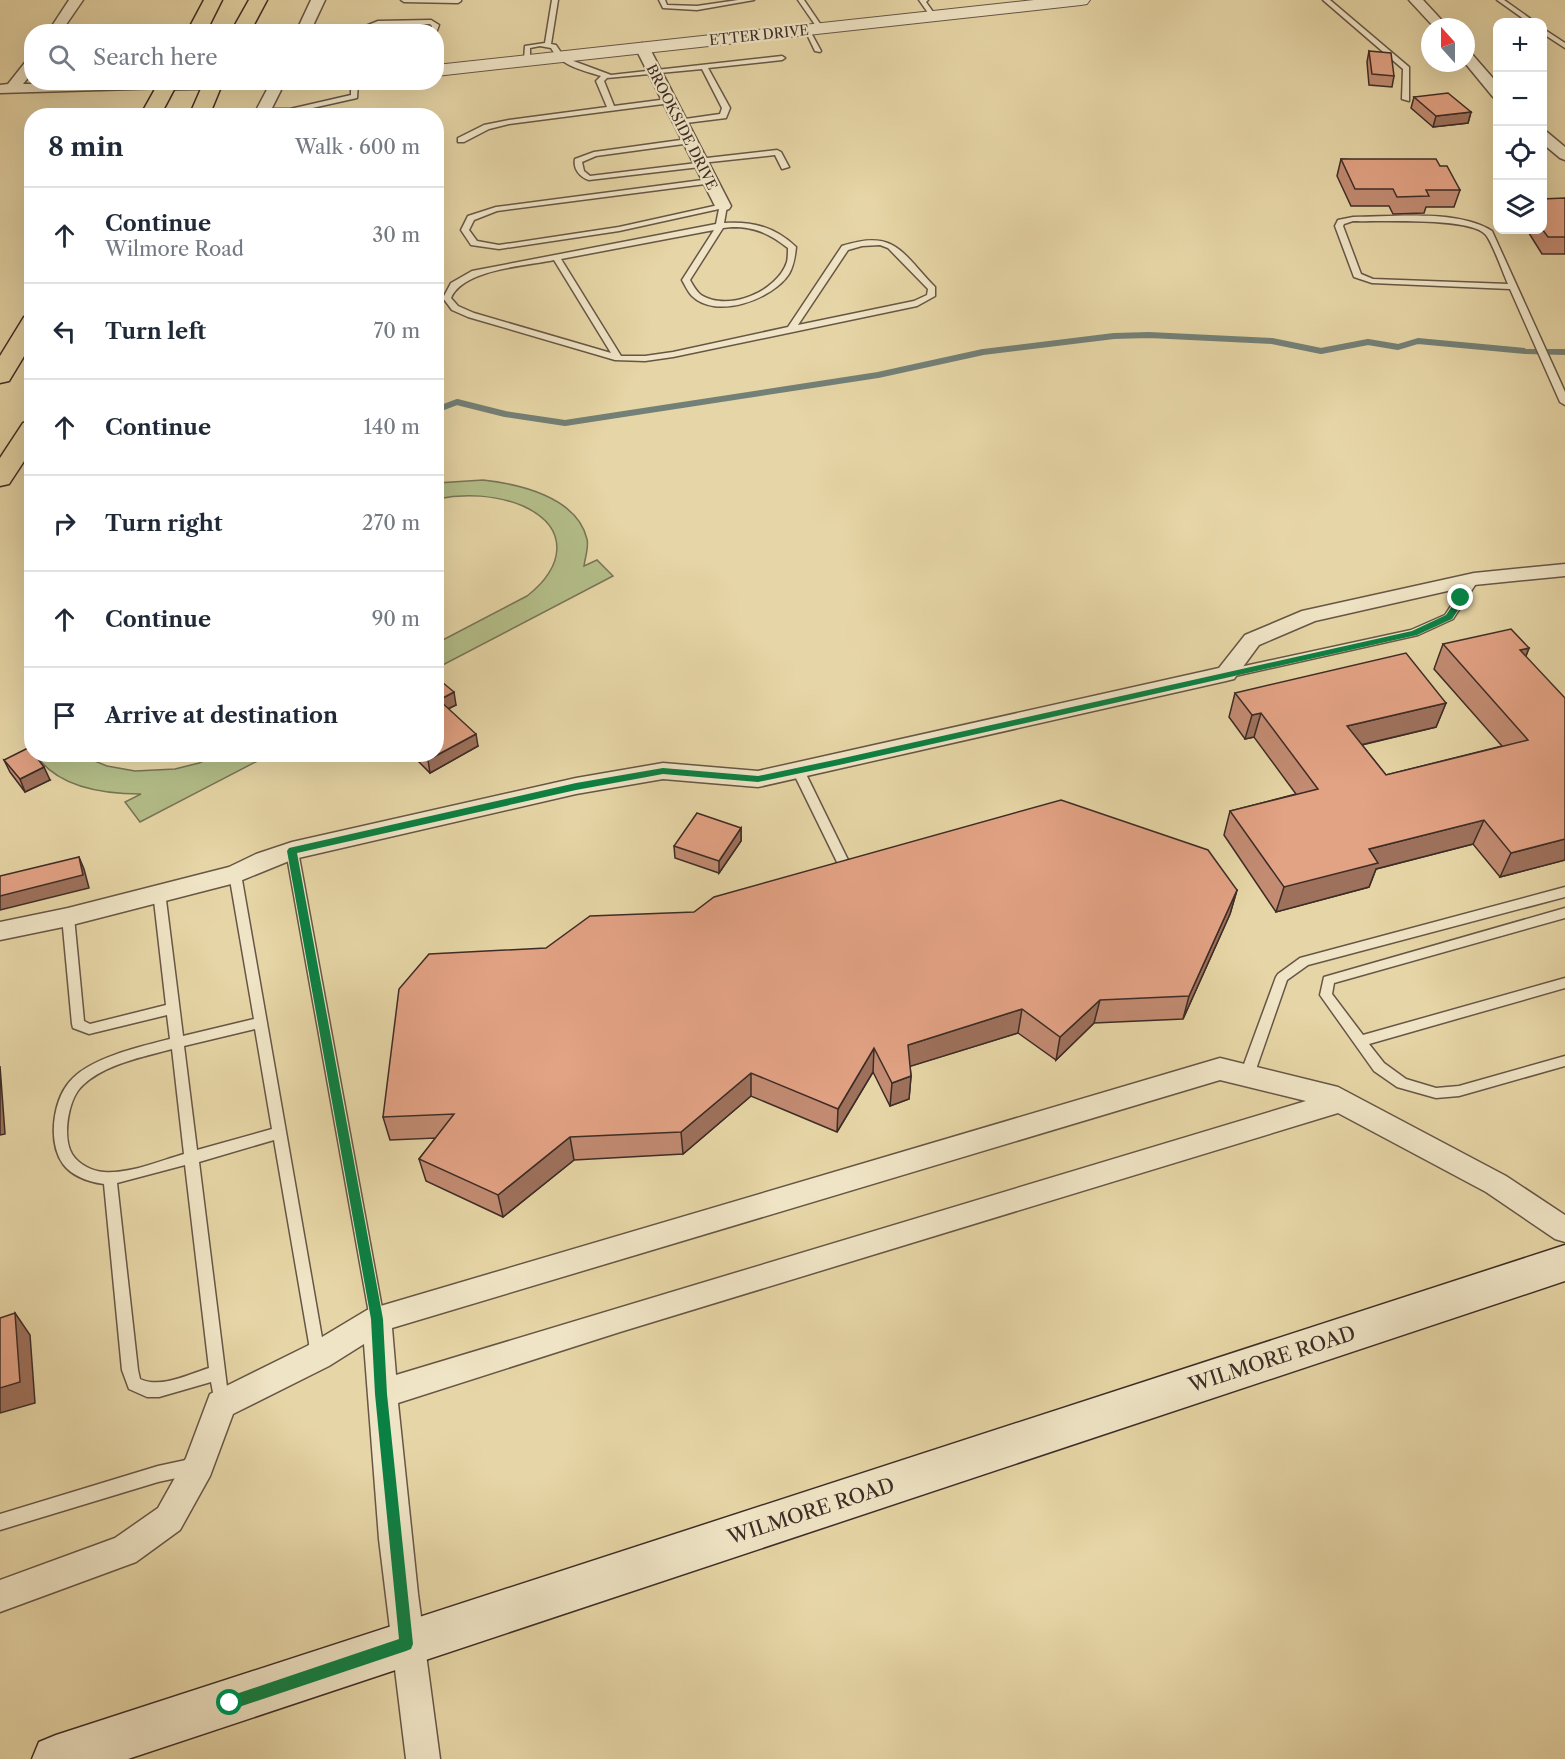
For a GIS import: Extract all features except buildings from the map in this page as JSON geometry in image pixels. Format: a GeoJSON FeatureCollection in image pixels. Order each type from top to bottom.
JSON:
{"type":"FeatureCollection","features":[{"type":"Feature","properties":{"kind":"highway"},"geometry":{"type":"LineString","coordinates":[[200,24],[213,0]]}},
{"type":"Feature","properties":{"kind":"highway"},"geometry":{"type":"LineString","coordinates":[[244,24],[258,0]]}},
{"type":"Feature","properties":{"kind":"highway"},"geometry":{"type":"LineString","coordinates":[[154,108],[164,90]]}},
{"type":"Feature","properties":{"kind":"highway"},"geometry":{"type":"LineString","coordinates":[[202,108],[210,90]]}},
{"type":"Feature","properties":{"kind":"highway"},"geometry":{"type":"LineString","coordinates":[[0,375],[24,335]]}},
{"type":"Feature","properties":{"kind":"highway"},"geometry":{"type":"LineString","coordinates":[[0,478],[24,440]]}},
{"type":"Feature","properties":{"kind":"main road","name":"WILMORE ROAD"},"geometry":{"type":"LineString","coordinates":[[56,1759],[1565,1263]]}},
{"type":"Feature","properties":{"kind":"street"},"geometry":{"type":"LineString","coordinates":[[60,24],[76,0]]}},
{"type":"Feature","properties":{"kind":"street"},"geometry":{"type":"LineString","coordinates":[[307,24],[318,0]]}},
{"type":"Feature","properties":{"kind":"street","name":"ETTER DRIVE"},"geometry":{"type":"LineString","coordinates":[[444,70],[527,60],[554,50],[642,47],[813,29],[929,8],[1081,0]]}},
{"type":"Feature","properties":{"kind":"street"},"geometry":{"type":"LineString","coordinates":[[1416,0],[1433,18]]}},
{"type":"Feature","properties":{"kind":"street","name":"BROOKSIDE DRIVE"},"geometry":{"type":"LineString","coordinates":[[642,47],[678,122],[723,206]]}},
{"type":"Feature","properties":{"kind":"street"},"geometry":{"type":"LineString","coordinates":[[1475,67],[1493,89]]}},
{"type":"Feature","properties":{"kind":"street"},"geometry":{"type":"LineString","coordinates":[[6,88],[24,71]]}},
{"type":"Feature","properties":{"kind":"street"},"geometry":{"type":"LineString","coordinates":[[6,88],[24,87]]}},
{"type":"Feature","properties":{"kind":"street"},"geometry":{"type":"LineString","coordinates":[[264,108],[274,90]]}},
{"type":"Feature","properties":{"kind":"street"},"geometry":{"type":"LineString","coordinates":[[1547,139],[1565,155]]}},
{"type":"Feature","properties":{"kind":"street"},"geometry":{"type":"LineString","coordinates":[[0,931],[68,917],[235,874],[264,860],[292,851],[576,786],[663,771],[758,779],[1226,674],[1252,640],[1309,616],[1474,579],[1565,570]]}},
{"type":"Feature","properties":{"kind":"street"},"geometry":{"type":"LineString","coordinates":[[0,1596],[125,1551],[169,1519],[199,1465],[221,1404],[318,1356],[377,1319],[1220,1069],[1329,1095],[1496,1184],[1565,1230]]}},
{"type":"Feature","properties":{"kind":"street"},"geometry":{"type":"LineString","coordinates":[[381,1394],[511,1352],[1155,1160],[1341,1101]]}},
{"type":"Feature","properties":{"kind":"street"},"geometry":{"type":"LineString","coordinates":[[377,1319],[381,1394],[406,1644],[423,1759]]}},
{"type":"Feature","properties":{"kind":"lane"},"geometry":{"type":"LineString","coordinates":[[404,0],[459,1]]}},
{"type":"Feature","properties":{"kind":"lane"},"geometry":{"type":"LineString","coordinates":[[555,0],[554,50],[571,64],[611,77],[782,58]]}},
{"type":"Feature","properties":{"kind":"lane"},"geometry":{"type":"LineString","coordinates":[[662,0],[665,7],[697,8],[751,0]]}},
{"type":"Feature","properties":{"kind":"lane"},"geometry":{"type":"LineString","coordinates":[[801,0],[813,29],[818,51]]}},
{"type":"Feature","properties":{"kind":"lane"},"geometry":{"type":"LineString","coordinates":[[1326,0],[1407,68],[1406,99]]}},
{"type":"Feature","properties":{"kind":"lane"},"geometry":{"type":"LineString","coordinates":[[1500,0],[1526,18]]}},
{"type":"Feature","properties":{"kind":"lane"},"geometry":{"type":"LineString","coordinates":[[375,24],[431,21],[435,24]]}},
{"type":"Feature","properties":{"kind":"lane"},"geometry":{"type":"LineString","coordinates":[[1547,31],[1565,34]]}},
{"type":"Feature","properties":{"kind":"lane"},"geometry":{"type":"LineString","coordinates":[[1547,33],[1565,46]]}},
{"type":"Feature","properties":{"kind":"lane"},"geometry":{"type":"LineString","coordinates":[[678,122],[723,116],[726,108],[704,67]]}},
{"type":"Feature","properties":{"kind":"lane"},"geometry":{"type":"LineString","coordinates":[[606,75],[600,81],[611,108]]}},
{"type":"Feature","properties":{"kind":"lane"},"geometry":{"type":"LineString","coordinates":[[303,108],[354,96],[354,90]]}},
{"type":"Feature","properties":{"kind":"lane"},"geometry":{"type":"LineString","coordinates":[[461,140],[487,127],[509,122],[668,101]]}},
{"type":"Feature","properties":{"kind":"lane"},"geometry":{"type":"LineString","coordinates":[[688,141],[594,154],[578,161],[578,168],[583,175],[589,178],[777,153],[785,167]]}},
{"type":"Feature","properties":{"kind":"lane"},"geometry":{"type":"LineString","coordinates":[[710,181],[496,209],[471,218],[465,230],[474,243],[498,247],[619,229],[723,206],[720,226],[687,280],[697,296],[715,303],[744,303],[762,296],[781,277],[793,256],[792,247],[768,229],[750,224],[720,226],[475,273],[459,280],[450,289],[447,298],[455,308],[471,315],[618,358],[632,360],[656,357],[917,303],[931,296],[932,289],[891,246],[883,242],[857,244],[845,248],[791,329]]}},
{"type":"Feature","properties":{"kind":"lane"},"geometry":{"type":"LineString","coordinates":[[1513,287],[1372,281],[1362,278],[1357,275],[1339,226],[1341,222],[1353,219],[1456,221],[1484,227],[1513,287],[1565,402]]}},
{"type":"Feature","properties":{"kind":"lane"},"geometry":{"type":"LineString","coordinates":[[556,257],[618,358]]}},
{"type":"Feature","properties":{"kind":"lane"},"geometry":{"type":"LineString","coordinates":[[1226,674],[1414,633],[1449,617],[1474,579]]}},
{"type":"Feature","properties":{"kind":"lane"},"geometry":{"type":"LineString","coordinates":[[798,770],[843,862]]}},
{"type":"Feature","properties":{"kind":"lane"},"geometry":{"type":"LineString","coordinates":[[292,851],[377,1319]]}},
{"type":"Feature","properties":{"kind":"lane"},"geometry":{"type":"LineString","coordinates":[[235,874],[318,1356]]}},
{"type":"Feature","properties":{"kind":"lane"},"geometry":{"type":"LineString","coordinates":[[159,892],[221,1404]]}},
{"type":"Feature","properties":{"kind":"lane"},"geometry":{"type":"LineString","coordinates":[[1246,1075],[1282,977],[1304,961],[1565,892]]}},
{"type":"Feature","properties":{"kind":"lane"},"geometry":{"type":"LineString","coordinates":[[1565,913],[1328,980],[1326,994],[1379,1067],[1402,1083],[1436,1093],[1459,1091],[1565,1061]]}},
{"type":"Feature","properties":{"kind":"lane"},"geometry":{"type":"LineString","coordinates":[[68,917],[78,1024],[89,1029],[174,1008]]}},
{"type":"Feature","properties":{"kind":"lane"},"geometry":{"type":"LineString","coordinates":[[1360,1041],[1565,983]]}},
{"type":"Feature","properties":{"kind":"lane"},"geometry":{"type":"LineString","coordinates":[[260,1023],[137,1055],[93,1071],[69,1092],[64,1106],[61,1124],[65,1154],[73,1166],[91,1174],[110,1178],[279,1133]]}},
{"type":"Feature","properties":{"kind":"lane"},"geometry":{"type":"LineString","coordinates":[[110,1178],[130,1370],[134,1384],[147,1390],[159,1390],[218,1373]]}},
{"type":"Feature","properties":{"kind":"lane"},"geometry":{"type":"LineString","coordinates":[[0,1522],[158,1474],[199,1465]]}},
{"type":"Feature","properties":{"kind":"green space"},"geometry":{"type":"Polygon","coordinates":[[[483,480],[513,485],[545,495],[572,513],[581,525],[587,539],[584,566],[597,560],[613,576],[444,664],[444,639],[527,596],[549,573],[555,561],[557,549],[555,537],[549,525],[523,506],[503,499],[481,496],[444,498],[444,483],[483,480]]]}},
{"type":"Feature","properties":{"kind":"green space"},"geometry":{"type":"Polygon","coordinates":[[[42,762],[97,762],[135,771],[175,769],[201,762],[256,762],[140,822],[125,802],[141,794],[112,793],[83,787],[56,775],[42,762]]]}},
{"type":"Feature","properties":{"kind":"waterway"},"geometry":{"type":"LineString","coordinates":[[444,407],[457,402],[505,414],[565,423],[878,375],[983,352],[1114,336],[1149,335],[1272,341],[1321,351],[1368,342],[1398,347],[1418,341],[1525,351],[1565,352]]}},
{"type":"Feature","properties":{"kind":"route"},"geometry":{"type":"LineString","coordinates":[[230,1703],[406,1644],[381,1394],[377,1319],[292,851],[576,786],[663,771],[758,779],[839,762],[1414,633],[1449,617],[1461,598]]}}]}
